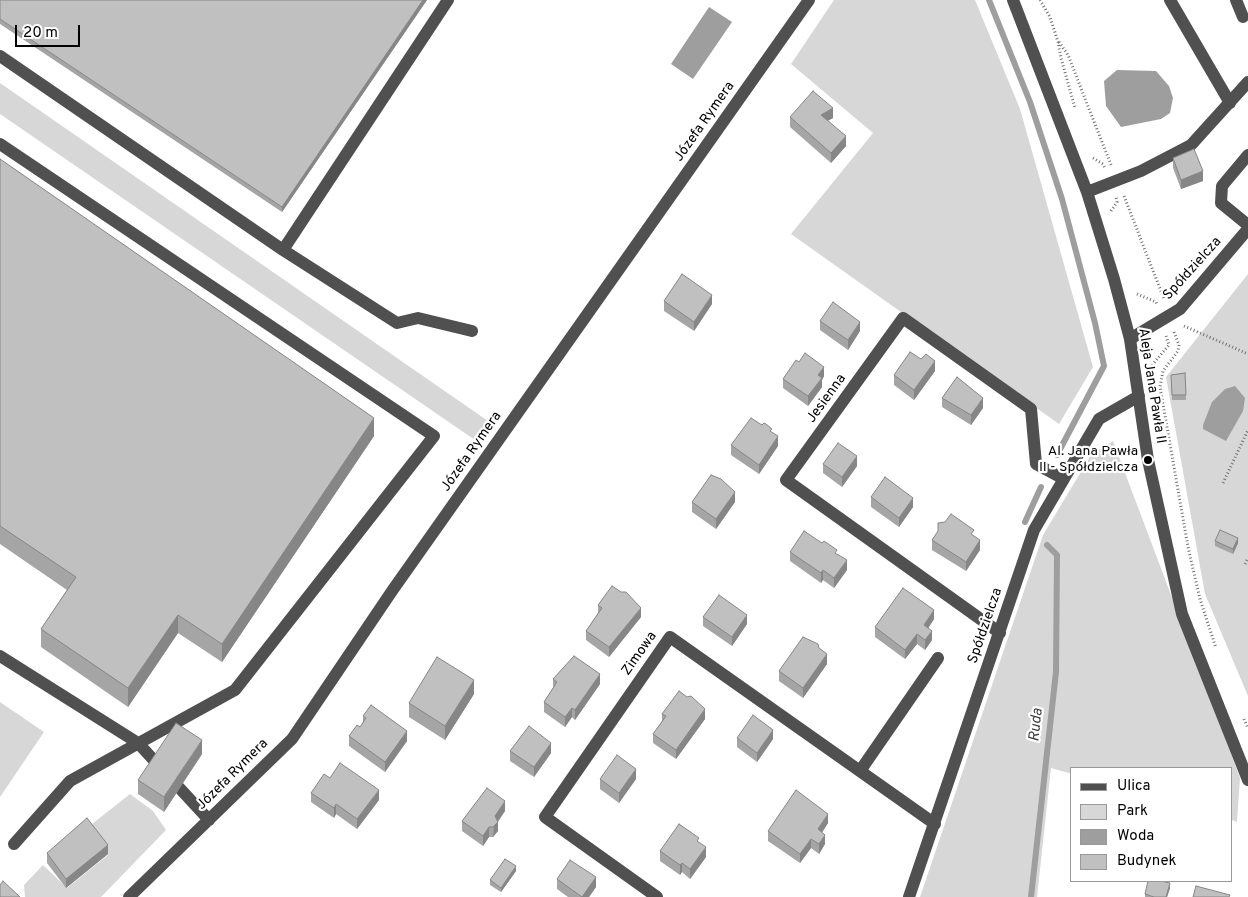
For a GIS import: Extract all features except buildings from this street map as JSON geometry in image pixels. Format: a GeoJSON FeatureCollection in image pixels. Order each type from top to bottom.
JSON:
{"type":"FeatureCollection","features":[{"type":"Feature","properties":{"kind":"street"},"geometry":{"type":"LineString","coordinates":[[283,250],[448,0]]}},
{"type":"Feature","properties":{"kind":"street","name":"Józefa Rymera"},"geometry":{"type":"LineString","coordinates":[[129,897],[292,739],[392,591],[809,0]]}},
{"type":"Feature","properties":{"kind":"street","name":"Aleja Jana Pawła II"},"geometry":{"type":"LineString","coordinates":[[1013,0],[1087,192],[1114,278],[1130,340],[1148,460],[1182,614],[1248,780]]}},
{"type":"Feature","properties":{"kind":"street"},"geometry":{"type":"LineString","coordinates":[[1170,0],[1230,103]]}},
{"type":"Feature","properties":{"kind":"street"},"geometry":{"type":"LineString","coordinates":[[1236,0],[1243,17]]}},
{"type":"Feature","properties":{"kind":"street"},"geometry":{"type":"LineString","coordinates":[[0,56],[283,250],[397,323],[418,318],[472,331]]}},
{"type":"Feature","properties":{"kind":"street"},"geometry":{"type":"LineString","coordinates":[[1087,192],[1141,171],[1191,145],[1248,82]]}},
{"type":"Feature","properties":{"kind":"street"},"geometry":{"type":"LineString","coordinates":[[0,144],[434,436],[235,690],[70,781],[14,844]]}},
{"type":"Feature","properties":{"kind":"street"},"geometry":{"type":"LineString","coordinates":[[1248,154],[1222,186],[1221,204],[1248,225]]}},
{"type":"Feature","properties":{"kind":"street","name":"Spółdzielcza"},"geometry":{"type":"LineString","coordinates":[[1130,340],[1174,312],[1248,229]]}},
{"type":"Feature","properties":{"kind":"street","name":"Jesienna"},"geometry":{"type":"LineString","coordinates":[[1000,633],[786,480],[903,318],[1031,409],[1036,464],[1062,478]]}},
{"type":"Feature","properties":{"kind":"street","name":"Spółdzielcza"},"geometry":{"type":"LineString","coordinates":[[909,897],[1034,530],[1062,478],[1099,419],[1139,396]]}},
{"type":"Feature","properties":{"kind":"street","name":"Zimowa"},"geometry":{"type":"LineString","coordinates":[[657,897],[545,817],[670,637],[935,824]]}},
{"type":"Feature","properties":{"kind":"street"},"geometry":{"type":"LineString","coordinates":[[0,656],[138,743],[209,820]]}},
{"type":"Feature","properties":{"kind":"street"},"geometry":{"type":"LineString","coordinates":[[860,771],[938,658]]}},
{"type":"Feature","properties":{"kind":"path"},"geometry":{"type":"LineString","coordinates":[[1040,0],[1050,17],[1058,42],[1068,55],[1163,295],[1182,324],[1248,354]]}},
{"type":"Feature","properties":{"kind":"path"},"geometry":{"type":"LineString","coordinates":[[1174,312],[1179,345],[1178,351],[1163,371],[1160,387],[1200,599],[1217,652]]}},
{"type":"Feature","properties":{"kind":"path"},"geometry":{"type":"LineString","coordinates":[[1223,483],[1248,430]]}},
{"type":"Feature","properties":{"kind":"path"},"geometry":{"type":"LineString","coordinates":[[1245,564],[1248,558]]}},
{"type":"Feature","properties":{"kind":"path"},"geometry":{"type":"LineString","coordinates":[[1241,711],[1248,728]]}},
{"type":"Feature","properties":{"kind":"green space"},"geometry":{"type":"Polygon","coordinates":[[[834,0],[975,0],[1020,109],[1093,367],[1059,424],[791,234],[873,133],[791,64],[834,0]]]}},
{"type":"Feature","properties":{"kind":"green space"},"geometry":{"type":"Polygon","coordinates":[[[0,83],[488,421],[475,440],[0,114],[0,83]]]}},
{"type":"Feature","properties":{"kind":"green space"},"geometry":{"type":"Polygon","coordinates":[[[1248,274],[1248,696],[1205,594],[1166,377],[1248,274]]]}},
{"type":"Feature","properties":{"kind":"green space"},"geometry":{"type":"Polygon","coordinates":[[[1113,441],[1240,778],[1237,822],[1233,820],[1233,767],[1070,767],[1070,773],[1051,768],[1037,897],[920,897],[1043,535],[1091,455],[1113,441]]]}},
{"type":"Feature","properties":{"kind":"green space"},"geometry":{"type":"Polygon","coordinates":[[[0,702],[44,732],[0,797],[0,702]]]}},
{"type":"Feature","properties":{"kind":"green space"},"geometry":{"type":"Polygon","coordinates":[[[130,794],[153,811],[166,830],[101,897],[25,897],[24,885],[43,865],[67,888],[108,855],[87,828],[130,794]]]}},
{"type":"Feature","properties":{"kind":"water"},"geometry":{"type":"Polygon","coordinates":[[[709,7],[732,22],[693,79],[671,64],[709,7]]]}},
{"type":"Feature","properties":{"kind":"water"},"geometry":{"type":"Polygon","coordinates":[[[1117,70],[1156,71],[1169,86],[1173,98],[1170,113],[1161,119],[1121,127],[1106,106],[1104,81],[1117,70]]]}},
{"type":"Feature","properties":{"kind":"water"},"geometry":{"type":"Polygon","coordinates":[[[1235,386],[1245,398],[1243,411],[1226,441],[1203,429],[1203,425],[1212,402],[1225,389],[1235,386]]]}},
{"type":"Feature","properties":{"kind":"waterway"},"geometry":{"type":"LineString","coordinates":[[989,0],[1030,102],[1062,199],[1095,323],[1104,366],[1057,455]]}},
{"type":"Feature","properties":{"kind":"waterway"},"geometry":{"type":"LineString","coordinates":[[1025,522],[1041,487]]}},
{"type":"Feature","properties":{"kind":"waterway","name":"Ruda"},"geometry":{"type":"LineString","coordinates":[[1031,897],[1056,672],[1057,555],[1047,545]]}},
{"type":"Feature","properties":{"kind":"place","name":"Al. Jana Pawła II - Spółdzielcza"},"geometry":{"type":"Point","coordinates":[1148,460]}}]}
